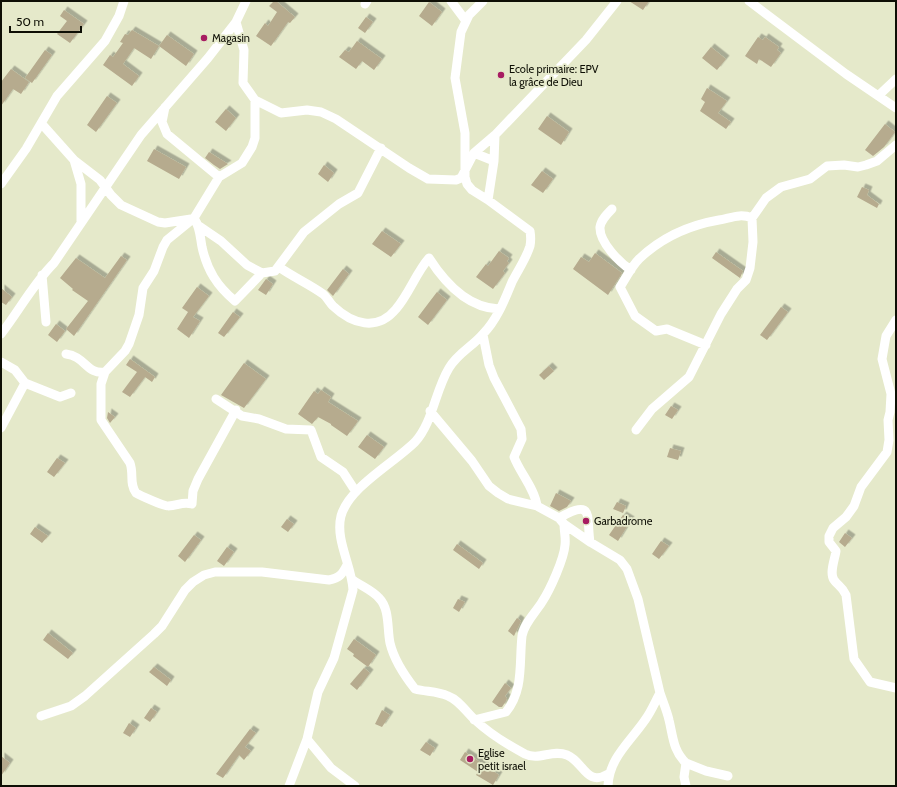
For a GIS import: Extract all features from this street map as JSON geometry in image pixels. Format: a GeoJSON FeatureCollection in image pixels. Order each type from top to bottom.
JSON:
{"type":"FeatureCollection","features":[{"type":"Feature","properties":{"kind":"street"},"geometry":{"type":"LineString","coordinates":[[1,184],[57,96],[105,41],[119,16],[124,1]]}},
{"type":"Feature","properties":{"kind":"street"},"geometry":{"type":"LineString","coordinates":[[1,334],[42,275],[54,263],[141,135],[187,84],[236,22],[246,1]]}},
{"type":"Feature","properties":{"kind":"street"},"geometry":{"type":"LineString","coordinates":[[451,1],[466,21]]}},
{"type":"Feature","properties":{"kind":"street"},"geometry":{"type":"LineString","coordinates":[[289,786],[307,739],[318,692],[334,658],[340,640],[353,590],[353,580],[347,565],[339,524],[342,514],[356,492],[414,442],[424,428],[448,369],[457,356],[483,335],[507,297],[529,248],[531,239],[530,232],[488,200],[472,190],[467,184],[465,177],[465,133],[455,78],[460,40],[466,21],[483,1]]}},
{"type":"Feature","properties":{"kind":"street"},"geometry":{"type":"LineString","coordinates":[[236,22],[244,50],[243,83],[255,100],[282,113],[307,110],[321,112],[342,122],[428,180],[456,180],[461,178],[474,153],[494,135],[586,40],[617,1]]}},
{"type":"Feature","properties":{"kind":"street"},"geometry":{"type":"LineString","coordinates":[[748,1],[896,108]]}},
{"type":"Feature","properties":{"kind":"street"},"geometry":{"type":"LineString","coordinates":[[878,96],[896,79]]}},
{"type":"Feature","properties":{"kind":"street"},"geometry":{"type":"LineString","coordinates":[[236,410],[198,479],[193,491],[192,504],[182,502],[166,506],[136,493],[131,480],[133,469],[101,420],[100,389],[105,372],[125,351],[129,344],[139,315],[144,288],[154,271],[167,240],[193,218],[219,177],[242,163],[252,147],[255,138],[255,100]]}},
{"type":"Feature","properties":{"kind":"street"},"geometry":{"type":"LineString","coordinates":[[165,107],[162,122],[167,134],[219,177]]}},
{"type":"Feature","properties":{"kind":"street"},"geometry":{"type":"LineString","coordinates":[[41,123],[74,160],[100,180],[111,195],[121,205],[158,222],[165,223],[193,218]]}},
{"type":"Feature","properties":{"kind":"street"},"geometry":{"type":"LineString","coordinates":[[488,200],[494,161],[494,135]]}},
{"type":"Feature","properties":{"kind":"street"},"geometry":{"type":"LineString","coordinates":[[636,430],[663,397],[680,386],[689,377],[721,314],[748,274],[753,242],[752,218],[766,198],[789,183],[810,179],[827,166],[844,165],[858,168],[866,165],[876,160],[896,145]]}},
{"type":"Feature","properties":{"kind":"street"},"geometry":{"type":"LineString","coordinates":[[193,218],[199,226],[221,241],[247,265],[262,273],[270,273],[279,267],[304,232],[339,204],[358,193],[381,148]]}},
{"type":"Feature","properties":{"kind":"street"},"geometry":{"type":"LineString","coordinates":[[474,153],[494,161]]}},
{"type":"Feature","properties":{"kind":"street"},"geometry":{"type":"LineString","coordinates":[[74,160],[81,184],[81,222]]}},
{"type":"Feature","properties":{"kind":"street"},"geometry":{"type":"LineString","coordinates":[[612,209],[601,222],[600,229],[602,236],[619,262],[631,270]]}},
{"type":"Feature","properties":{"kind":"street"},"geometry":{"type":"LineString","coordinates":[[706,345],[667,329],[656,331],[635,316],[620,287],[639,260],[659,244],[694,226],[742,215],[752,218]]}},
{"type":"Feature","properties":{"kind":"street"},"geometry":{"type":"LineString","coordinates":[[199,226],[208,268],[221,288],[236,301],[262,273]]}},
{"type":"Feature","properties":{"kind":"street"},"geometry":{"type":"LineString","coordinates":[[279,267],[323,295],[342,313],[369,324],[374,324],[387,317],[396,309],[422,266],[429,258],[447,282],[469,302],[480,307],[499,309]]}},
{"type":"Feature","properties":{"kind":"street"},"geometry":{"type":"LineString","coordinates":[[42,275],[46,322]]}},
{"type":"Feature","properties":{"kind":"street"},"geometry":{"type":"LineString","coordinates":[[896,320],[886,336],[882,359],[891,394],[888,420],[889,440],[887,452],[861,487],[854,506],[846,517],[833,528],[828,536],[829,542],[836,551],[835,564],[832,573],[833,579],[842,586],[846,595],[854,659],[870,682],[896,688]]}},
{"type":"Feature","properties":{"kind":"street"},"geometry":{"type":"LineString","coordinates":[[483,335],[489,365],[494,378],[521,429],[522,439],[514,457],[522,476],[536,498],[537,506]]}},
{"type":"Feature","properties":{"kind":"street"},"geometry":{"type":"LineString","coordinates":[[66,354],[80,358],[92,371],[105,372]]}},
{"type":"Feature","properties":{"kind":"street"},"geometry":{"type":"LineString","coordinates":[[1,362],[15,370],[25,382],[60,397],[71,393]]}},
{"type":"Feature","properties":{"kind":"street"},"geometry":{"type":"LineString","coordinates":[[1,428],[10,415],[25,382]]}},
{"type":"Feature","properties":{"kind":"street"},"geometry":{"type":"LineString","coordinates":[[216,399],[236,410],[242,416],[259,419],[279,428],[311,430],[321,457],[343,472],[356,492]]}},
{"type":"Feature","properties":{"kind":"street"},"geometry":{"type":"LineString","coordinates":[[430,411],[489,486],[508,499],[537,506],[590,542],[620,560],[627,569],[644,622],[660,693],[669,719],[679,757],[686,763],[699,769],[728,776]]}},
{"type":"Feature","properties":{"kind":"street"},"geometry":{"type":"LineString","coordinates":[[561,521],[575,510],[579,509],[587,513],[590,518],[590,542]]}},
{"type":"Feature","properties":{"kind":"street"},"geometry":{"type":"LineString","coordinates":[[474,720],[506,712],[516,696],[521,669],[522,636],[524,629],[547,594],[562,560],[565,546],[561,521]]}},
{"type":"Feature","properties":{"kind":"street"},"geometry":{"type":"LineString","coordinates":[[41,716],[71,706],[85,696],[158,630],[185,590],[204,574],[215,572],[262,572],[328,580],[338,578],[342,575],[347,565]]}},
{"type":"Feature","properties":{"kind":"street"},"geometry":{"type":"LineString","coordinates":[[353,580],[380,598],[384,607],[394,658],[415,689],[448,696],[474,720],[527,755],[536,757],[556,752],[567,755],[576,761],[585,772],[593,777],[601,778],[608,774]]}},
{"type":"Feature","properties":{"kind":"street"},"geometry":{"type":"LineString","coordinates":[[608,786],[608,774],[620,750],[645,721],[660,693]]}},
{"type":"Feature","properties":{"kind":"street"},"geometry":{"type":"LineString","coordinates":[[307,739],[331,768],[355,786]]}},
{"type":"Feature","properties":{"kind":"street"},"geometry":{"type":"LineString","coordinates":[[686,763],[684,777],[686,786]]}},
{"type":"Feature","properties":{"kind":"building"},"geometry":{"type":"Polygon","coordinates":[[[276,1],[295,17],[290,23],[288,22],[271,46],[256,36],[265,23],[268,26],[277,12],[269,6],[276,1]]]}},
{"type":"Feature","properties":{"kind":"building"},"geometry":{"type":"Polygon","coordinates":[[[629,1],[649,1],[643,10],[629,1]]]}},
{"type":"Feature","properties":{"kind":"building"},"geometry":{"type":"Polygon","coordinates":[[[429,2],[442,12],[432,26],[419,16],[429,2]]]}},
{"type":"Feature","properties":{"kind":"building"},"geometry":{"type":"Polygon","coordinates":[[[64,10],[84,24],[70,43],[57,34],[67,21],[60,16],[64,10]]]}},
{"type":"Feature","properties":{"kind":"building"},"geometry":{"type":"Polygon","coordinates":[[[366,17],[373,22],[365,33],[358,28],[366,17]]]}},
{"type":"Feature","properties":{"kind":"building"},"geometry":{"type":"Polygon","coordinates":[[[132,30],[159,46],[151,59],[134,48],[123,64],[139,76],[132,86],[103,65],[110,55],[113,57],[123,43],[120,42],[125,34],[128,35],[132,30]]]}},
{"type":"Feature","properties":{"kind":"building"},"geometry":{"type":"Polygon","coordinates":[[[167,35],[194,54],[186,66],[159,46],[167,35]]]}},
{"type":"Feature","properties":{"kind":"building"},"geometry":{"type":"Polygon","coordinates":[[[758,37],[763,40],[765,37],[779,47],[777,50],[781,53],[771,67],[759,59],[757,64],[745,56],[758,37]]]}},
{"type":"Feature","properties":{"kind":"building"},"geometry":{"type":"Polygon","coordinates":[[[357,41],[382,59],[374,70],[362,61],[356,69],[339,57],[345,50],[349,52],[357,41]]]}},
{"type":"Feature","properties":{"kind":"building"},"geometry":{"type":"Polygon","coordinates":[[[711,47],[726,59],[717,70],[702,58],[711,47]]]}},
{"type":"Feature","properties":{"kind":"building"},"geometry":{"type":"Polygon","coordinates":[[[45,50],[52,55],[32,83],[25,78],[45,50]]]}},
{"type":"Feature","properties":{"kind":"building"},"geometry":{"type":"Polygon","coordinates":[[[11,69],[29,82],[21,94],[13,89],[1,106],[1,82],[11,69]]]}},
{"type":"Feature","properties":{"kind":"building"},"geometry":{"type":"Polygon","coordinates":[[[707,88],[727,101],[718,113],[731,122],[726,129],[700,111],[705,102],[701,99],[707,88]]]}},
{"type":"Feature","properties":{"kind":"building"},"geometry":{"type":"Polygon","coordinates":[[[107,96],[117,103],[96,132],[87,125],[107,96]]]}},
{"type":"Feature","properties":{"kind":"building"},"geometry":{"type":"Polygon","coordinates":[[[226,109],[236,118],[226,131],[215,122],[226,109]]]}},
{"type":"Feature","properties":{"kind":"building"},"geometry":{"type":"Polygon","coordinates":[[[547,116],[569,132],[561,145],[538,129],[547,116]]]}},
{"type":"Feature","properties":{"kind":"building"},"geometry":{"type":"Polygon","coordinates":[[[885,124],[895,132],[884,147],[873,156],[865,150],[885,124]]]}},
{"type":"Feature","properties":{"kind":"building"},"geometry":{"type":"Polygon","coordinates":[[[154,149],[186,167],[179,179],[147,161],[154,149]]]}},
{"type":"Feature","properties":{"kind":"building"},"geometry":{"type":"Polygon","coordinates":[[[209,152],[228,164],[220,169],[205,158],[209,152]]]}},
{"type":"Feature","properties":{"kind":"building"},"geometry":{"type":"Polygon","coordinates":[[[324,165],[334,173],[328,182],[318,174],[324,165]]]}},
{"type":"Feature","properties":{"kind":"building"},"geometry":{"type":"Polygon","coordinates":[[[542,171],[553,179],[543,193],[531,185],[542,171]]]}},
{"type":"Feature","properties":{"kind":"building"},"geometry":{"type":"Polygon","coordinates":[[[862,187],[869,190],[867,195],[879,204],[877,208],[857,197],[862,187]]]}},
{"type":"Feature","properties":{"kind":"building"},"geometry":{"type":"Polygon","coordinates":[[[382,231],[401,244],[391,257],[372,244],[382,231]]]}},
{"type":"Feature","properties":{"kind":"building"},"geometry":{"type":"Polygon","coordinates":[[[499,251],[509,258],[507,261],[509,263],[503,271],[505,273],[493,289],[476,277],[486,264],[488,266],[499,251]]]}},
{"type":"Feature","properties":{"kind":"building"},"geometry":{"type":"Polygon","coordinates":[[[716,252],[743,271],[740,278],[712,258],[716,252]]]}},
{"type":"Feature","properties":{"kind":"building"},"geometry":{"type":"Polygon","coordinates":[[[595,253],[622,273],[608,295],[573,269],[581,257],[589,262],[595,253]]]}},
{"type":"Feature","properties":{"kind":"building"},"geometry":{"type":"Polygon","coordinates":[[[121,256],[127,260],[74,336],[66,329],[88,301],[72,290],[73,289],[60,278],[76,258],[105,278],[121,256]]]}},
{"type":"Feature","properties":{"kind":"building"},"geometry":{"type":"Polygon","coordinates":[[[343,269],[349,274],[333,296],[327,290],[343,269]]]}},
{"type":"Feature","properties":{"kind":"building"},"geometry":{"type":"Polygon","coordinates":[[[266,279],[273,284],[266,295],[258,290],[266,279]]]}},
{"type":"Feature","properties":{"kind":"building"},"geometry":{"type":"Polygon","coordinates":[[[197,287],[209,296],[193,317],[200,321],[189,338],[177,329],[188,312],[182,308],[197,287]]]}},
{"type":"Feature","properties":{"kind":"building"},"geometry":{"type":"Polygon","coordinates":[[[1,288],[12,297],[6,305],[1,302],[1,288]]]}},
{"type":"Feature","properties":{"kind":"building"},"geometry":{"type":"Polygon","coordinates":[[[437,292],[447,300],[428,325],[418,317],[437,292]]]}},
{"type":"Feature","properties":{"kind":"building"},"geometry":{"type":"Polygon","coordinates":[[[781,307],[788,312],[767,340],[760,335],[781,307]]]}},
{"type":"Feature","properties":{"kind":"building"},"geometry":{"type":"Polygon","coordinates":[[[233,312],[240,317],[224,337],[218,333],[233,312]]]}},
{"type":"Feature","properties":{"kind":"building"},"geometry":{"type":"Polygon","coordinates":[[[56,324],[65,331],[57,342],[48,335],[56,324]]]}},
{"type":"Feature","properties":{"kind":"building"},"geometry":{"type":"Polygon","coordinates":[[[130,359],[155,377],[152,382],[145,377],[130,397],[122,392],[137,372],[126,365],[130,359]]]}},
{"type":"Feature","properties":{"kind":"building"},"geometry":{"type":"Polygon","coordinates":[[[244,363],[266,379],[244,408],[221,395],[244,363]]]}},
{"type":"Feature","properties":{"kind":"building"},"geometry":{"type":"Polygon","coordinates":[[[549,366],[554,371],[544,380],[539,375],[549,366]]]}},
{"type":"Feature","properties":{"kind":"building"},"geometry":{"type":"Polygon","coordinates":[[[321,390],[331,397],[328,402],[358,421],[347,436],[331,424],[318,417],[312,424],[298,414],[314,391],[318,394],[321,390]]]}},
{"type":"Feature","properties":{"kind":"building"},"geometry":{"type":"Polygon","coordinates":[[[671,406],[678,410],[672,419],[665,415],[671,406]]]}},
{"type":"Feature","properties":{"kind":"building"},"geometry":{"type":"Polygon","coordinates":[[[108,412],[115,417],[110,423],[107,418],[108,412]]]}},
{"type":"Feature","properties":{"kind":"building"},"geometry":{"type":"Polygon","coordinates":[[[367,435],[384,447],[375,459],[358,447],[367,435]]]}},
{"type":"Feature","properties":{"kind":"building"},"geometry":{"type":"Polygon","coordinates":[[[670,448],[681,451],[678,460],[667,457],[670,448]]]}},
{"type":"Feature","properties":{"kind":"building"},"geometry":{"type":"Polygon","coordinates":[[[57,458],[65,463],[54,477],[47,472],[57,458]]]}},
{"type":"Feature","properties":{"kind":"building"},"geometry":{"type":"Polygon","coordinates":[[[556,493],[571,501],[567,507],[559,511],[550,506],[556,493]]]}},
{"type":"Feature","properties":{"kind":"building"},"geometry":{"type":"Polygon","coordinates":[[[617,502],[626,506],[623,513],[613,509],[617,502]]]}},
{"type":"Feature","properties":{"kind":"building"},"geometry":{"type":"Polygon","coordinates":[[[623,515],[631,520],[618,541],[609,535],[623,515]]]}},
{"type":"Feature","properties":{"kind":"building"},"geometry":{"type":"Polygon","coordinates":[[[287,519],[294,524],[288,532],[281,527],[287,519]]]}},
{"type":"Feature","properties":{"kind":"building"},"geometry":{"type":"Polygon","coordinates":[[[35,527],[48,536],[42,543],[30,534],[35,527]]]}},
{"type":"Feature","properties":{"kind":"building"},"geometry":{"type":"Polygon","coordinates":[[[845,533],[852,538],[845,547],[839,542],[845,533]]]}},
{"type":"Feature","properties":{"kind":"building"},"geometry":{"type":"Polygon","coordinates":[[[194,535],[201,540],[185,562],[178,556],[194,535]]]}},
{"type":"Feature","properties":{"kind":"building"},"geometry":{"type":"Polygon","coordinates":[[[661,541],[669,546],[659,559],[652,554],[661,541]]]}},
{"type":"Feature","properties":{"kind":"building"},"geometry":{"type":"Polygon","coordinates":[[[457,544],[483,563],[479,569],[453,550],[457,544]]]}},
{"type":"Feature","properties":{"kind":"building"},"geometry":{"type":"Polygon","coordinates":[[[227,547],[234,552],[224,566],[217,561],[227,547]]]}},
{"type":"Feature","properties":{"kind":"building"},"geometry":{"type":"Polygon","coordinates":[[[458,599],[465,602],[459,612],[453,608],[458,599]]]}},
{"type":"Feature","properties":{"kind":"building"},"geometry":{"type":"Polygon","coordinates":[[[517,618],[521,621],[514,636],[508,631],[517,618]]]}},
{"type":"Feature","properties":{"kind":"building"},"geometry":{"type":"Polygon","coordinates":[[[48,633],[73,653],[68,659],[43,640],[48,633]]]}},
{"type":"Feature","properties":{"kind":"building"},"geometry":{"type":"Polygon","coordinates":[[[354,639],[376,655],[368,667],[353,656],[354,654],[347,649],[354,639]]]}},
{"type":"Feature","properties":{"kind":"building"},"geometry":{"type":"Polygon","coordinates":[[[154,667],[171,680],[167,686],[149,672],[154,667]]]}},
{"type":"Feature","properties":{"kind":"building"},"geometry":{"type":"Polygon","coordinates":[[[364,668],[370,673],[357,690],[350,684],[364,668]]]}},
{"type":"Feature","properties":{"kind":"building"},"geometry":{"type":"Polygon","coordinates":[[[505,683],[511,688],[505,696],[507,698],[506,701],[502,707],[499,707],[492,702],[505,683]]]}},
{"type":"Feature","properties":{"kind":"building"},"geometry":{"type":"Polygon","coordinates":[[[151,708],[157,712],[150,722],[144,718],[151,708]]]}},
{"type":"Feature","properties":{"kind":"building"},"geometry":{"type":"Polygon","coordinates":[[[382,710],[390,715],[382,727],[375,724],[382,710]]]}},
{"type":"Feature","properties":{"kind":"building"},"geometry":{"type":"Polygon","coordinates":[[[129,723],[136,728],[130,737],[123,733],[129,723]]]}},
{"type":"Feature","properties":{"kind":"building"},"geometry":{"type":"Polygon","coordinates":[[[250,729],[256,733],[245,747],[251,751],[244,760],[239,755],[223,778],[216,774],[250,729]]]}},
{"type":"Feature","properties":{"kind":"building"},"geometry":{"type":"Polygon","coordinates":[[[426,742],[435,748],[430,756],[420,750],[426,742]]]}},
{"type":"Feature","properties":{"kind":"building"},"geometry":{"type":"Polygon","coordinates":[[[465,752],[499,775],[493,785],[476,775],[478,772],[460,760],[465,752]]]}},
{"type":"Feature","properties":{"kind":"building"},"geometry":{"type":"Polygon","coordinates":[[[1,756],[10,763],[1,776],[1,756]]]}},
{"type":"Feature","properties":{"kind":"place","name":"Magasin"},"geometry":{"type":"Point","coordinates":[204,38]}},
{"type":"Feature","properties":{"kind":"place","name":"Ecole primaire: EPV la grâce de Dieu"},"geometry":{"type":"Point","coordinates":[501,75]}},
{"type":"Feature","properties":{"kind":"place","name":"Garbadrome"},"geometry":{"type":"Point","coordinates":[586,521]}},
{"type":"Feature","properties":{"kind":"place","name":"Eglise petit israel"},"geometry":{"type":"Point","coordinates":[470,759]}}]}
